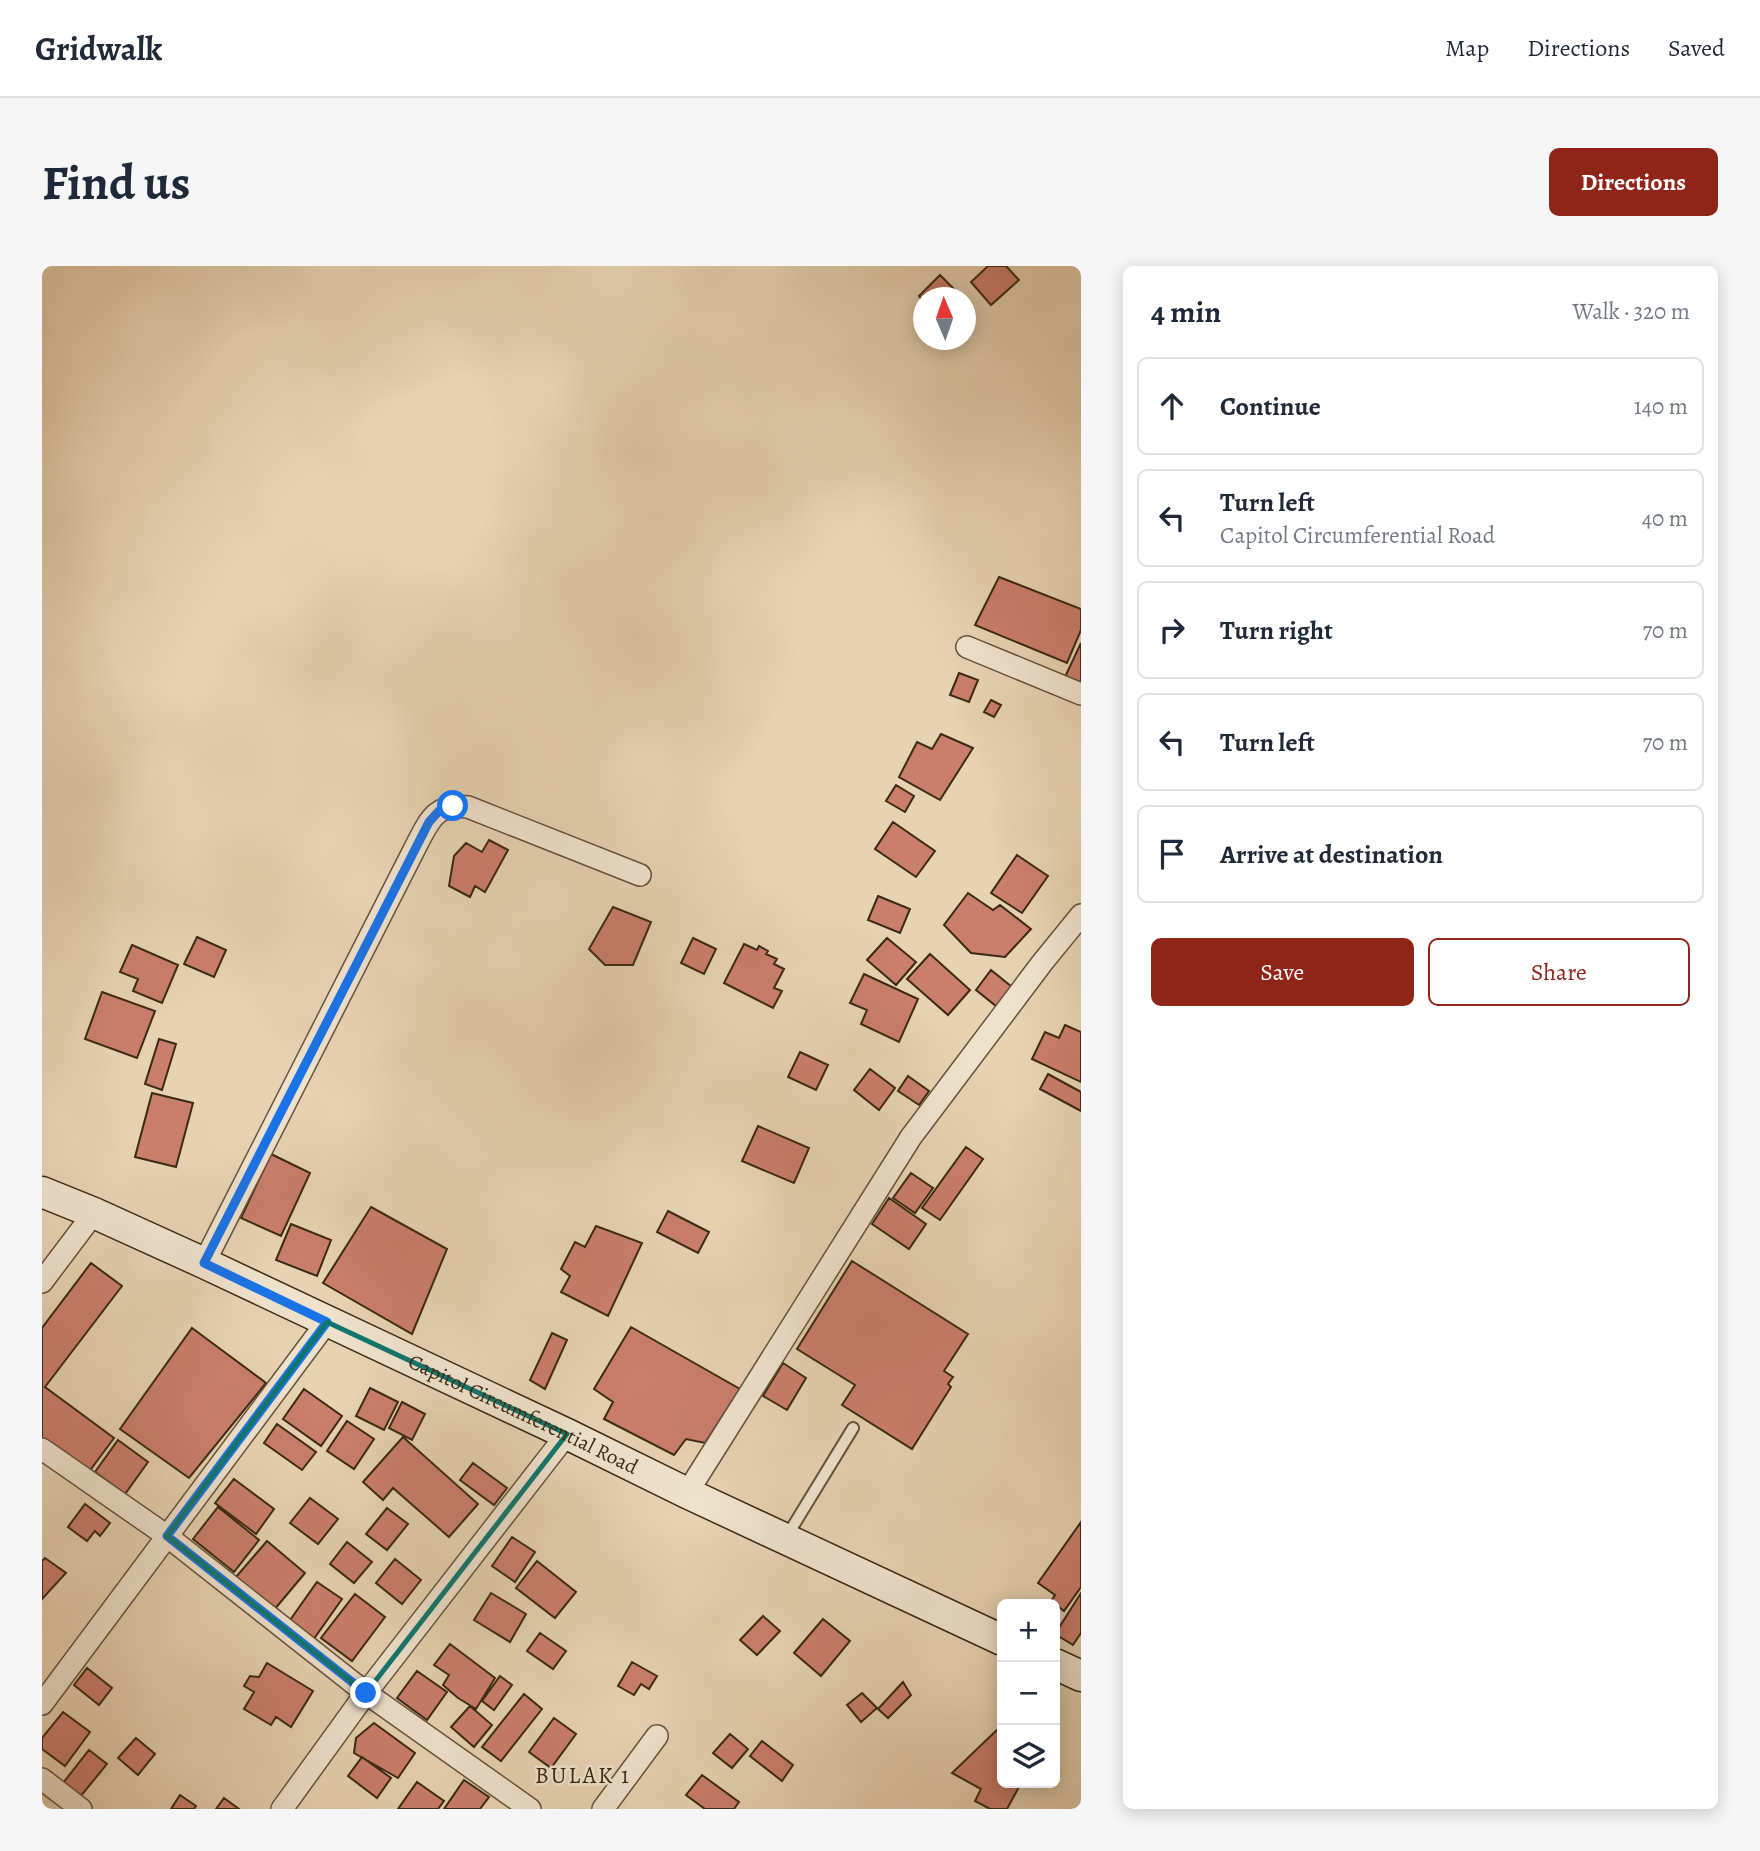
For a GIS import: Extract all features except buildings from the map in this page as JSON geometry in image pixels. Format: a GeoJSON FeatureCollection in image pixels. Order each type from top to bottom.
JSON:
{"type":"FeatureCollection","features":[{"type":"Feature","properties":{"kind":"main road","name":"Capitol Circumferential Road"},"geometry":{"type":"LineString","coordinates":[[42,1192],[204,1263],[997,1638]]}},
{"type":"Feature","properties":{"kind":"main road"},"geometry":{"type":"LineString","coordinates":[[1060,1666],[1081,1676]]}},
{"type":"Feature","properties":{"kind":"street"},"geometry":{"type":"LineString","coordinates":[[967,647],[1081,694]]}},
{"type":"Feature","properties":{"kind":"street"},"geometry":{"type":"LineString","coordinates":[[204,1263],[429,822],[439,811],[453,806],[468,807],[639,875]]}},
{"type":"Feature","properties":{"kind":"street"},"geometry":{"type":"LineString","coordinates":[[687,1493],[911,1137],[1081,915]]}},
{"type":"Feature","properties":{"kind":"street"},"geometry":{"type":"LineString","coordinates":[[42,1282],[94,1213]]}},
{"type":"Feature","properties":{"kind":"street"},"geometry":{"type":"LineString","coordinates":[[42,1704],[327,1322]]}},
{"type":"Feature","properties":{"kind":"street"},"geometry":{"type":"LineString","coordinates":[[282,1809],[366,1693],[567,1434]]}},
{"type":"Feature","properties":{"kind":"street"},"geometry":{"type":"LineString","coordinates":[[42,1448],[167,1536],[366,1693],[530,1809]]}},
{"type":"Feature","properties":{"kind":"street"},"geometry":{"type":"LineString","coordinates":[[603,1809],[657,1736]]}},
{"type":"Feature","properties":{"kind":"street"},"geometry":{"type":"LineString","coordinates":[[42,1779],[81,1809]]}},
{"type":"Feature","properties":{"kind":"lane"},"geometry":{"type":"LineString","coordinates":[[785,1539],[853,1428]]}},
{"type":"Feature","properties":{"kind":"highlighted area"},"geometry":{"type":"Polygon","coordinates":[[[327,1322],[567,1434],[366,1693],[167,1536],[327,1322]]]}},
{"type":"Feature","properties":{"kind":"district","name":"BULAK 1"},"geometry":{"type":"Point","coordinates":[583,1775]}},
{"type":"Feature","properties":{"kind":"route"},"geometry":{"type":"LineString","coordinates":[[366,1693],[167,1536],[327,1322],[204,1263],[429,822],[439,811],[453,806]]}}]}
